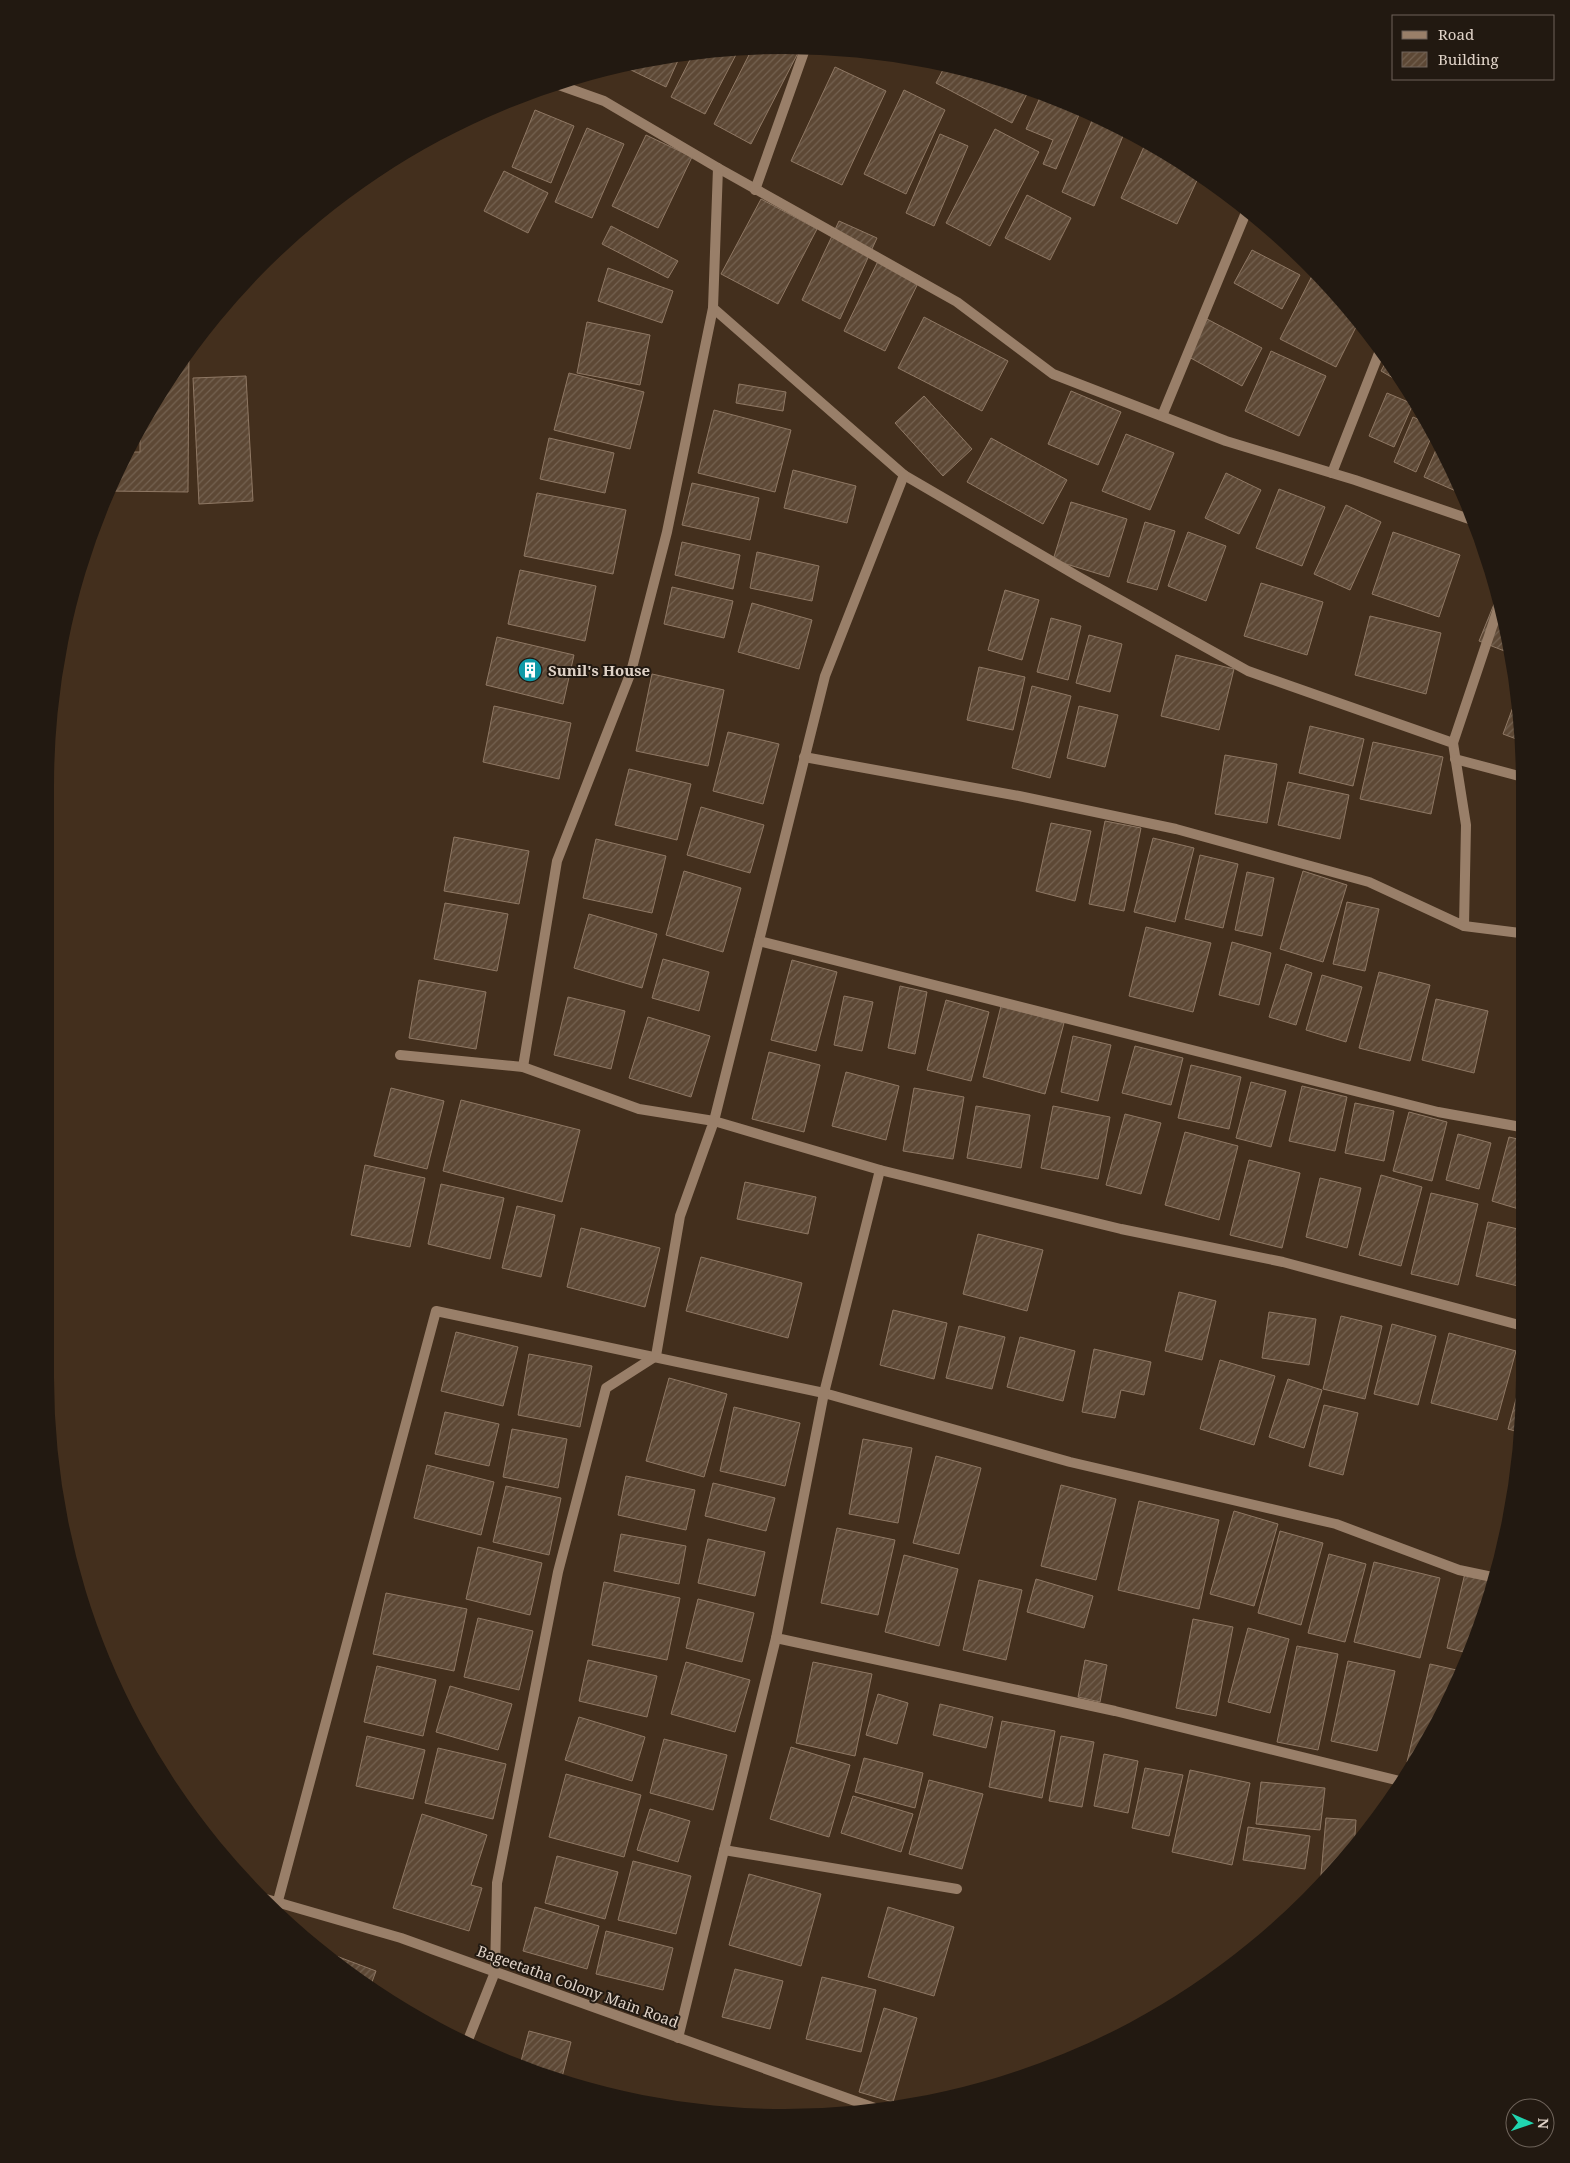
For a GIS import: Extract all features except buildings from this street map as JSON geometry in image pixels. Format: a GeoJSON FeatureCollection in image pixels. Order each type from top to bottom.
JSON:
{"type":"FeatureCollection","features":[{"type":"Feature","properties":{"kind":"street"},"geometry":{"type":"LineString","coordinates":[[755,190],[803,54]]}},
{"type":"Feature","properties":{"kind":"street"},"geometry":{"type":"LineString","coordinates":[[567,88],[604,101],[755,190],[957,302],[1053,374],[1226,441],[1332,473],[1466,518]]}},
{"type":"Feature","properties":{"kind":"street"},"geometry":{"type":"LineString","coordinates":[[523,1067],[558,861],[631,672],[667,532],[713,308],[718,168]]}},
{"type":"Feature","properties":{"kind":"street"},"geometry":{"type":"LineString","coordinates":[[1162,416],[1244,217]]}},
{"type":"Feature","properties":{"kind":"street"},"geometry":{"type":"LineString","coordinates":[[713,308],[904,475],[1079,577],[1248,671],[1453,743]]}},
{"type":"Feature","properties":{"kind":"street"},"geometry":{"type":"LineString","coordinates":[[1332,473],[1377,357]]}},
{"type":"Feature","properties":{"kind":"street"},"geometry":{"type":"LineString","coordinates":[[469,2037],[495,1972],[497,1883],[560,1563],[606,1388],[656,1356],[680,1216],[714,1121],[825,676],[904,475]]}},
{"type":"Feature","properties":{"kind":"street"},"geometry":{"type":"LineString","coordinates":[[1464,926],[1466,825],[1453,743],[1496,616]]}},
{"type":"Feature","properties":{"kind":"street"},"geometry":{"type":"LineString","coordinates":[[804,757],[1019,796],[1176,829],[1368,882],[1464,926],[1516,932]]}},
{"type":"Feature","properties":{"kind":"street"},"geometry":{"type":"LineString","coordinates":[[1455,759],[1516,775]]}},
{"type":"Feature","properties":{"kind":"street"},"geometry":{"type":"LineString","coordinates":[[759,941],[1429,1109],[1516,1126]]}},
{"type":"Feature","properties":{"kind":"street"},"geometry":{"type":"LineString","coordinates":[[400,1055],[523,1067],[639,1109],[714,1121],[880,1170],[1121,1229],[1283,1262],[1516,1324]]}},
{"type":"Feature","properties":{"kind":"street"},"geometry":{"type":"LineString","coordinates":[[678,2038],[776,1638],[824,1393],[880,1170]]}},
{"type":"Feature","properties":{"kind":"street"},"geometry":{"type":"LineString","coordinates":[[277,1903],[436,1311],[824,1393],[1070,1462],[1336,1524],[1459,1570],[1488,1576]]}},
{"type":"Feature","properties":{"kind":"street"},"geometry":{"type":"LineString","coordinates":[[776,1638],[1114,1711],[1396,1780]]}},
{"type":"Feature","properties":{"kind":"street"},"geometry":{"type":"LineString","coordinates":[[724,1850],[957,1889]]}},
{"type":"Feature","properties":{"kind":"street","name":"Bageetatha Colony Main Road"},"geometry":{"type":"LineString","coordinates":[[282,1909],[401,1938],[865,2105]]}},
{"type":"Feature","properties":{"kind":"place","name":"Sunil's House"},"geometry":{"type":"Point","coordinates":[530,670]}}]}
